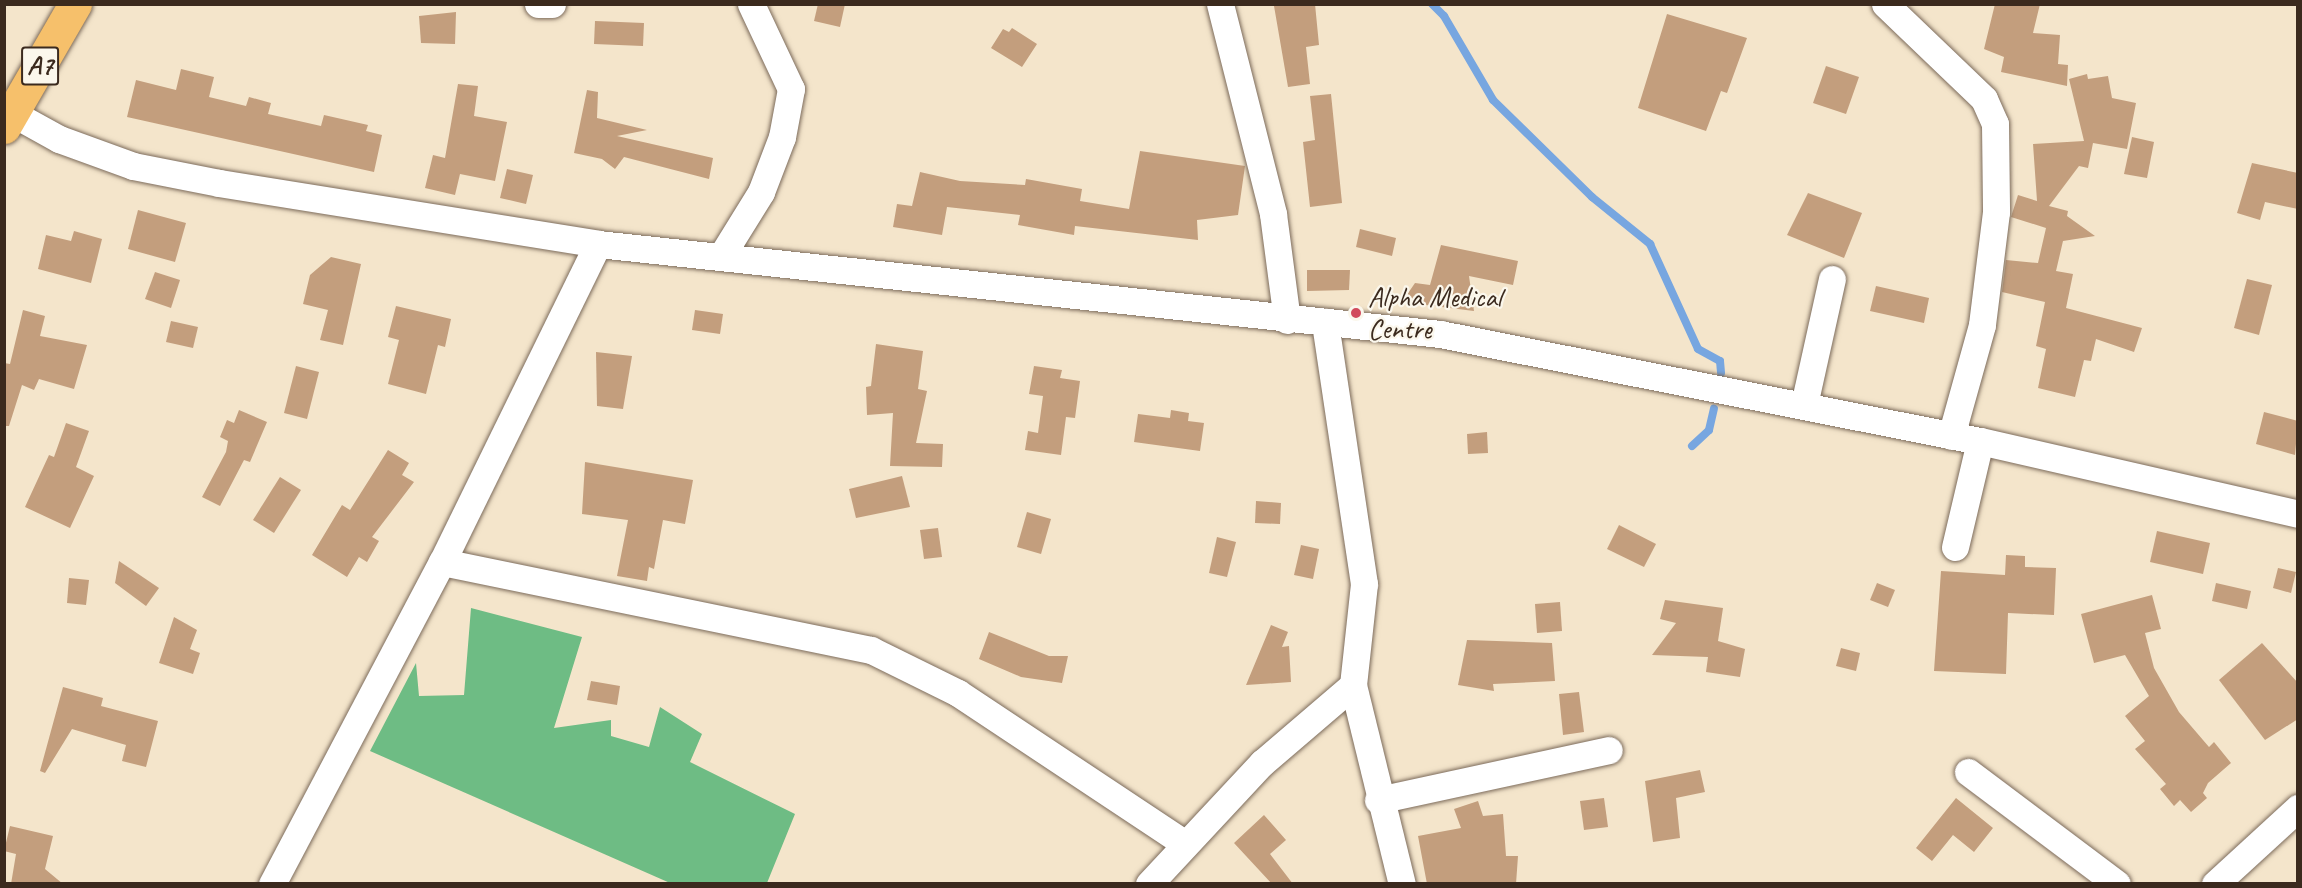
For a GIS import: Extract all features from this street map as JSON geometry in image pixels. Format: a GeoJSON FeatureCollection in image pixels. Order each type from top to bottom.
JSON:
{"type":"FeatureCollection","features":[{"type":"Feature","properties":{"kind":"main road","name":"A7"},"geometry":{"type":"LineString","coordinates":[[8,120],[75,4]]}},
{"type":"Feature","properties":{"kind":"street"},"geometry":{"type":"LineString","coordinates":[[538,4],[552,4]]}},
{"type":"Feature","properties":{"kind":"street"},"geometry":{"type":"LineString","coordinates":[[722,255],[761,192],[782,136],[791,89],[752,4]]}},
{"type":"Feature","properties":{"kind":"street"},"geometry":{"type":"LineString","coordinates":[[1220,4],[1273,214],[1287,320]]}},
{"type":"Feature","properties":{"kind":"street"},"geometry":{"type":"LineString","coordinates":[[1885,4],[1984,99],[1995,124],[1996,212],[1982,325],[1951,436]]}},
{"type":"Feature","properties":{"kind":"street"},"geometry":{"type":"LineString","coordinates":[[8,120],[133,166],[598,244],[722,255],[1287,320],[1325,322],[1509,346],[1980,441],[2298,514]]}},
{"type":"Feature","properties":{"kind":"street"},"geometry":{"type":"LineString","coordinates":[[272,884],[442,562],[598,244]]}},
{"type":"Feature","properties":{"kind":"street"},"geometry":{"type":"LineString","coordinates":[[1804,405],[1833,279]]}},
{"type":"Feature","properties":{"kind":"street"},"geometry":{"type":"LineString","coordinates":[[1325,322],[1364,584],[1353,685],[1378,800],[1402,884]]}},
{"type":"Feature","properties":{"kind":"street"},"geometry":{"type":"LineString","coordinates":[[1955,547],[1980,441]]}},
{"type":"Feature","properties":{"kind":"street"},"geometry":{"type":"LineString","coordinates":[[442,562],[871,650],[958,693],[1185,844]]}},
{"type":"Feature","properties":{"kind":"street"},"geometry":{"type":"LineString","coordinates":[[1149,884],[1262,763],[1353,685]]}},
{"type":"Feature","properties":{"kind":"street"},"geometry":{"type":"LineString","coordinates":[[1378,800],[1609,750]]}},
{"type":"Feature","properties":{"kind":"street"},"geometry":{"type":"LineString","coordinates":[[1968,772],[2117,884]]}},
{"type":"Feature","properties":{"kind":"street"},"geometry":{"type":"LineString","coordinates":[[2215,884],[2298,808]]}},
{"type":"Feature","properties":{"kind":"green space"},"geometry":{"type":"Polygon","coordinates":[[[471,608],[582,637],[554,728],[611,720],[611,736],[649,747],[660,707],[702,734],[690,762],[795,814],[767,883],[670,883],[370,751],[416,663],[419,696],[464,695],[471,608]]]}},
{"type":"Feature","properties":{"kind":"building"},"geometry":{"type":"Polygon","coordinates":[[[818,4],[845,4],[840,27],[814,21],[818,4]]]}},
{"type":"Feature","properties":{"kind":"building"},"geometry":{"type":"Polygon","coordinates":[[[1315,4],[1319,45],[1306,47],[1310,84],[1288,87],[1274,6],[1315,4]]]}},
{"type":"Feature","properties":{"kind":"building"},"geometry":{"type":"Polygon","coordinates":[[[1995,4],[2040,4],[2033,33],[2060,35],[2058,64],[2068,65],[2067,86],[2001,72],[2004,57],[1984,49],[1995,4]]]}},
{"type":"Feature","properties":{"kind":"building"},"geometry":{"type":"Polygon","coordinates":[[[456,12],[455,44],[421,43],[419,16],[456,12]]]}},
{"type":"Feature","properties":{"kind":"building"},"geometry":{"type":"Polygon","coordinates":[[[1667,14],[1747,38],[1727,93],[1721,91],[1706,131],[1638,108],[1667,14]]]}},
{"type":"Feature","properties":{"kind":"building"},"geometry":{"type":"Polygon","coordinates":[[[595,21],[644,23],[643,46],[594,44],[595,21]]]}},
{"type":"Feature","properties":{"kind":"building"},"geometry":{"type":"Polygon","coordinates":[[[1012,28],[1037,44],[1022,67],[991,48],[1003,29],[1009,32],[1012,28]]]}},
{"type":"Feature","properties":{"kind":"building"},"geometry":{"type":"Polygon","coordinates":[[[1826,66],[1859,77],[1846,114],[1813,103],[1826,66]]]}},
{"type":"Feature","properties":{"kind":"building"},"geometry":{"type":"Polygon","coordinates":[[[181,69],[214,77],[209,97],[246,106],[249,97],[271,103],[268,114],[321,126],[324,115],[368,125],[366,131],[382,135],[374,172],[127,117],[136,80],[176,90],[181,69]]]}},
{"type":"Feature","properties":{"kind":"building"},"geometry":{"type":"Polygon","coordinates":[[[2087,74],[2088,79],[2108,76],[2112,98],[2136,103],[2127,149],[2093,143],[2088,168],[2079,166],[2049,206],[2068,211],[2067,216],[2095,236],[2063,241],[2056,271],[2073,274],[2066,308],[2142,328],[2134,352],[2096,339],[2091,361],[2084,360],[2075,397],[2038,388],[2046,349],[2036,346],[2045,302],[2002,292],[2006,260],[2038,263],[2046,228],[2011,217],[2018,195],[2037,201],[2033,144],[2084,141],[2069,79],[2087,74]]]}},
{"type":"Feature","properties":{"kind":"building"},"geometry":{"type":"Polygon","coordinates":[[[458,84],[478,86],[474,116],[507,122],[495,181],[460,174],[455,195],[425,188],[433,155],[445,158],[458,84]]]}},
{"type":"Feature","properties":{"kind":"building"},"geometry":{"type":"Polygon","coordinates":[[[587,90],[598,92],[597,118],[647,130],[617,136],[713,158],[709,179],[624,157],[615,169],[602,159],[574,153],[587,90]]]}},
{"type":"Feature","properties":{"kind":"building"},"geometry":{"type":"Polygon","coordinates":[[[1331,94],[1342,203],[1310,207],[1303,142],[1315,140],[1310,96],[1331,94]]]}},
{"type":"Feature","properties":{"kind":"building"},"geometry":{"type":"Polygon","coordinates":[[[2132,137],[2154,142],[2147,178],[2124,174],[2132,137]]]}},
{"type":"Feature","properties":{"kind":"building"},"geometry":{"type":"Polygon","coordinates":[[[1140,151],[1245,166],[1238,215],[1197,220],[1198,240],[1075,226],[1074,235],[1018,225],[1020,215],[947,207],[942,235],[893,227],[897,204],[912,206],[920,172],[960,181],[1025,185],[1026,179],[1082,189],[1080,201],[1129,209],[1140,151]]]}},
{"type":"Feature","properties":{"kind":"building"},"geometry":{"type":"Polygon","coordinates":[[[2252,163],[2298,173],[2298,209],[2265,202],[2260,220],[2237,213],[2252,163]]]}},
{"type":"Feature","properties":{"kind":"building"},"geometry":{"type":"Polygon","coordinates":[[[507,169],[533,175],[526,204],[500,198],[507,169]]]}},
{"type":"Feature","properties":{"kind":"building"},"geometry":{"type":"Polygon","coordinates":[[[1808,193],[1862,213],[1844,258],[1787,235],[1808,193]]]}},
{"type":"Feature","properties":{"kind":"building"},"geometry":{"type":"Polygon","coordinates":[[[138,210],[186,223],[175,262],[128,249],[138,210]]]}},
{"type":"Feature","properties":{"kind":"building"},"geometry":{"type":"Polygon","coordinates":[[[1360,229],[1396,238],[1392,256],[1356,247],[1360,229]]]}},
{"type":"Feature","properties":{"kind":"building"},"geometry":{"type":"Polygon","coordinates":[[[74,231],[102,239],[91,283],[38,269],[46,235],[71,241],[74,231]]]}},
{"type":"Feature","properties":{"kind":"building"},"geometry":{"type":"Polygon","coordinates":[[[1441,245],[1518,261],[1513,285],[1469,276],[1474,311],[1402,302],[1415,283],[1430,285],[1441,245]]]}},
{"type":"Feature","properties":{"kind":"building"},"geometry":{"type":"Polygon","coordinates":[[[331,257],[361,264],[343,345],[320,340],[328,310],[303,304],[310,275],[331,257]]]}},
{"type":"Feature","properties":{"kind":"building"},"geometry":{"type":"Polygon","coordinates":[[[1307,270],[1350,270],[1349,290],[1307,291],[1307,270]]]}},
{"type":"Feature","properties":{"kind":"building"},"geometry":{"type":"Polygon","coordinates":[[[155,272],[180,280],[171,308],[145,299],[155,272]]]}},
{"type":"Feature","properties":{"kind":"building"},"geometry":{"type":"Polygon","coordinates":[[[2247,279],[2272,285],[2259,335],[2234,328],[2247,279]]]}},
{"type":"Feature","properties":{"kind":"building"},"geometry":{"type":"Polygon","coordinates":[[[1876,286],[1929,298],[1924,323],[1870,311],[1876,286]]]}},
{"type":"Feature","properties":{"kind":"building"},"geometry":{"type":"Polygon","coordinates":[[[396,306],[451,319],[445,347],[438,345],[426,394],[388,384],[399,340],[388,337],[396,306]]]}},
{"type":"Feature","properties":{"kind":"building"},"geometry":{"type":"Polygon","coordinates":[[[23,310],[45,316],[40,336],[87,345],[74,389],[39,379],[34,390],[22,385],[9,426],[4,426],[4,363],[10,364],[23,310]]]}},
{"type":"Feature","properties":{"kind":"building"},"geometry":{"type":"Polygon","coordinates":[[[695,310],[723,314],[720,334],[692,330],[695,310]]]}},
{"type":"Feature","properties":{"kind":"building"},"geometry":{"type":"Polygon","coordinates":[[[171,321],[198,327],[193,348],[166,342],[171,321]]]}},
{"type":"Feature","properties":{"kind":"building"},"geometry":{"type":"Polygon","coordinates":[[[876,344],[923,351],[918,389],[927,391],[916,443],[943,444],[942,467],[890,466],[893,413],[867,415],[866,387],[871,386],[876,344]]]}},
{"type":"Feature","properties":{"kind":"building"},"geometry":{"type":"Polygon","coordinates":[[[596,352],[632,356],[623,409],[597,406],[596,352]]]}},
{"type":"Feature","properties":{"kind":"building"},"geometry":{"type":"Polygon","coordinates":[[[296,366],[319,372],[307,419],[284,413],[296,366]]]}},
{"type":"Feature","properties":{"kind":"building"},"geometry":{"type":"Polygon","coordinates":[[[1034,366],[1062,370],[1060,378],[1080,381],[1075,418],[1066,417],[1061,455],[1025,450],[1028,431],[1038,433],[1043,396],[1029,394],[1034,366]]]}},
{"type":"Feature","properties":{"kind":"building"},"geometry":{"type":"Polygon","coordinates":[[[239,410],[267,422],[250,462],[244,460],[220,506],[202,497],[226,452],[228,441],[220,437],[227,420],[234,423],[239,410]]]}},
{"type":"Feature","properties":{"kind":"building"},"geometry":{"type":"Polygon","coordinates":[[[1171,410],[1189,413],[1188,421],[1204,423],[1200,451],[1134,442],[1138,414],[1170,418],[1171,410]]]}},
{"type":"Feature","properties":{"kind":"building"},"geometry":{"type":"Polygon","coordinates":[[[2264,412],[2298,421],[2295,455],[2256,444],[2264,412]]]}},
{"type":"Feature","properties":{"kind":"building"},"geometry":{"type":"Polygon","coordinates":[[[66,423],[89,431],[76,467],[94,476],[70,528],[25,507],[49,455],[54,457],[66,423]]]}},
{"type":"Feature","properties":{"kind":"building"},"geometry":{"type":"Polygon","coordinates":[[[1487,432],[1488,453],[1468,454],[1467,434],[1487,432]]]}},
{"type":"Feature","properties":{"kind":"building"},"geometry":{"type":"Polygon","coordinates":[[[388,450],[409,463],[402,475],[414,482],[372,537],[379,541],[367,562],[359,557],[347,577],[312,555],[342,505],[350,510],[388,450]]]}},
{"type":"Feature","properties":{"kind":"building"},"geometry":{"type":"Polygon","coordinates":[[[585,462],[693,480],[685,524],[663,520],[654,569],[649,567],[647,581],[617,576],[628,520],[582,514],[585,462]]]}},
{"type":"Feature","properties":{"kind":"building"},"geometry":{"type":"Polygon","coordinates":[[[902,476],[910,507],[856,518],[849,489],[902,476]]]}},
{"type":"Feature","properties":{"kind":"building"},"geometry":{"type":"Polygon","coordinates":[[[280,477],[301,490],[274,533],[253,520],[280,477]]]}},
{"type":"Feature","properties":{"kind":"building"},"geometry":{"type":"Polygon","coordinates":[[[1256,501],[1281,503],[1280,524],[1255,523],[1256,501]]]}},
{"type":"Feature","properties":{"kind":"building"},"geometry":{"type":"Polygon","coordinates":[[[1027,512],[1051,519],[1041,554],[1017,547],[1027,512]]]}},
{"type":"Feature","properties":{"kind":"building"},"geometry":{"type":"Polygon","coordinates":[[[1619,525],[1656,544],[1644,567],[1607,549],[1619,525]]]}},
{"type":"Feature","properties":{"kind":"building"},"geometry":{"type":"Polygon","coordinates":[[[938,528],[942,557],[924,559],[920,530],[938,528]]]}},
{"type":"Feature","properties":{"kind":"building"},"geometry":{"type":"Polygon","coordinates":[[[2157,531],[2210,543],[2203,574],[2150,562],[2157,531]]]}},
{"type":"Feature","properties":{"kind":"building"},"geometry":{"type":"Polygon","coordinates":[[[1217,537],[1236,542],[1227,577],[1209,573],[1217,537]]]}},
{"type":"Feature","properties":{"kind":"building"},"geometry":{"type":"Polygon","coordinates":[[[1301,545],[1319,549],[1313,579],[1294,575],[1301,545]]]}},
{"type":"Feature","properties":{"kind":"building"},"geometry":{"type":"Polygon","coordinates":[[[2006,555],[2025,556],[2025,567],[2056,568],[2054,615],[2008,613],[2006,674],[1934,671],[1941,571],[2005,575],[2006,555]]]}},
{"type":"Feature","properties":{"kind":"building"},"geometry":{"type":"Polygon","coordinates":[[[119,561],[159,588],[146,606],[115,583],[119,561]]]}},
{"type":"Feature","properties":{"kind":"building"},"geometry":{"type":"Polygon","coordinates":[[[2278,568],[2296,572],[2291,593],[2273,588],[2278,568]]]}},
{"type":"Feature","properties":{"kind":"building"},"geometry":{"type":"Polygon","coordinates":[[[69,578],[89,580],[86,605],[67,603],[69,578]]]}},
{"type":"Feature","properties":{"kind":"building"},"geometry":{"type":"Polygon","coordinates":[[[1877,583],[1895,590],[1888,607],[1870,600],[1877,583]]]}},
{"type":"Feature","properties":{"kind":"building"},"geometry":{"type":"Polygon","coordinates":[[[2216,583],[2251,591],[2247,609],[2212,601],[2216,583]]]}},
{"type":"Feature","properties":{"kind":"building"},"geometry":{"type":"Polygon","coordinates":[[[2152,595],[2161,629],[2145,633],[2154,668],[2179,712],[2209,747],[2214,742],[2231,763],[2208,783],[2203,793],[2207,798],[2191,812],[2180,800],[2174,806],[2160,789],[2166,784],[2135,749],[2145,741],[2125,716],[2149,696],[2125,655],[2094,663],[2081,614],[2152,595]]]}},
{"type":"Feature","properties":{"kind":"building"},"geometry":{"type":"Polygon","coordinates":[[[1665,600],[1723,608],[1718,641],[1745,649],[1740,677],[1706,672],[1708,657],[1652,655],[1676,623],[1660,619],[1665,600]]]}},
{"type":"Feature","properties":{"kind":"building"},"geometry":{"type":"Polygon","coordinates":[[[1560,602],[1562,631],[1537,633],[1535,604],[1560,602]]]}},
{"type":"Feature","properties":{"kind":"building"},"geometry":{"type":"Polygon","coordinates":[[[174,617],[197,630],[190,649],[200,653],[193,674],[159,663],[174,617]]]}},
{"type":"Feature","properties":{"kind":"building"},"geometry":{"type":"Polygon","coordinates":[[[1271,625],[1288,632],[1282,647],[1289,646],[1291,682],[1246,685],[1271,625]]]}},
{"type":"Feature","properties":{"kind":"building"},"geometry":{"type":"Polygon","coordinates":[[[989,632],[1049,656],[1068,656],[1062,683],[1021,677],[979,659],[989,632]]]}},
{"type":"Feature","properties":{"kind":"building"},"geometry":{"type":"Polygon","coordinates":[[[1467,640],[1552,643],[1555,681],[1493,684],[1494,691],[1458,685],[1467,640]]]}},
{"type":"Feature","properties":{"kind":"building"},"geometry":{"type":"Polygon","coordinates":[[[2262,643],[2298,683],[2298,719],[2265,740],[2219,680],[2262,643]]]}},
{"type":"Feature","properties":{"kind":"building"},"geometry":{"type":"Polygon","coordinates":[[[1841,648],[1860,653],[1856,671],[1836,666],[1841,648]]]}},
{"type":"Feature","properties":{"kind":"building"},"geometry":{"type":"Polygon","coordinates":[[[591,681],[620,686],[617,705],[587,700],[591,681]]]}},
{"type":"Feature","properties":{"kind":"building"},"geometry":{"type":"Polygon","coordinates":[[[63,687],[103,698],[101,706],[158,721],[146,767],[122,761],[126,745],[72,729],[45,773],[40,771],[63,687]]]}},
{"type":"Feature","properties":{"kind":"building"},"geometry":{"type":"Polygon","coordinates":[[[1579,692],[1584,732],[1563,735],[1559,694],[1579,692]]]}},
{"type":"Feature","properties":{"kind":"building"},"geometry":{"type":"Polygon","coordinates":[[[1700,770],[1705,792],[1676,798],[1680,838],[1653,842],[1645,781],[1700,770]]]}},
{"type":"Feature","properties":{"kind":"building"},"geometry":{"type":"Polygon","coordinates":[[[1604,798],[1608,827],[1584,830],[1580,801],[1604,798]]]}},
{"type":"Feature","properties":{"kind":"building"},"geometry":{"type":"Polygon","coordinates":[[[1956,798],[1993,828],[1974,852],[1953,835],[1932,861],[1916,848],[1956,798]]]}},
{"type":"Feature","properties":{"kind":"building"},"geometry":{"type":"Polygon","coordinates":[[[1478,801],[1483,816],[1503,814],[1506,856],[1518,856],[1516,884],[1427,884],[1418,836],[1461,828],[1454,809],[1478,801]]]}},
{"type":"Feature","properties":{"kind":"building"},"geometry":{"type":"Polygon","coordinates":[[[1264,815],[1286,840],[1270,854],[1293,884],[1272,884],[1234,843],[1264,815]]]}},
{"type":"Feature","properties":{"kind":"building"},"geometry":{"type":"Polygon","coordinates":[[[10,826],[53,836],[45,869],[63,884],[11,884],[16,854],[4,851],[10,826]]]}},
{"type":"Feature","properties":{"kind":"waterway"},"geometry":{"type":"LineString","coordinates":[[1432,4],[1444,16],[1493,100],[1592,197],[1650,244],[1698,349],[1720,361],[1721,373]]}},
{"type":"Feature","properties":{"kind":"waterway"},"geometry":{"type":"LineString","coordinates":[[1692,446],[1709,430],[1714,409]]}},
{"type":"Feature","properties":{"kind":"place","name":"Alpha Medical Centre"},"geometry":{"type":"Point","coordinates":[1356,313]}}]}
